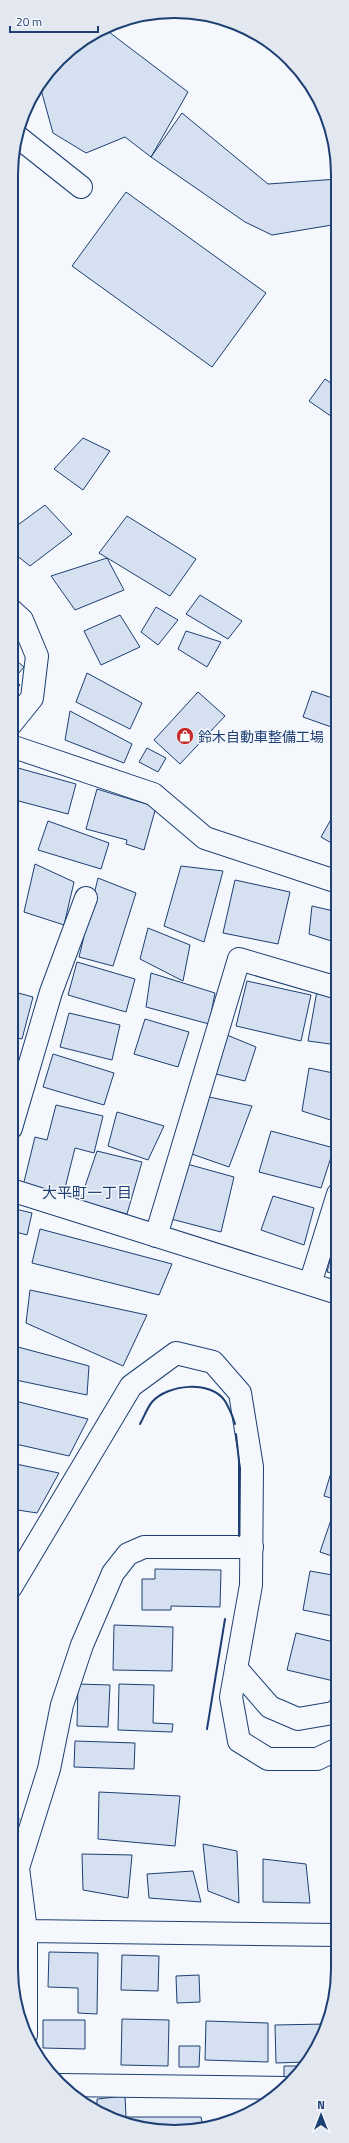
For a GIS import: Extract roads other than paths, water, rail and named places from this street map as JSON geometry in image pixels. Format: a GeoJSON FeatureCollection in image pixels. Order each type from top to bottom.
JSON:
{"type":"FeatureCollection","features":[{"type":"Feature","properties":{"kind":"street"},"geometry":{"type":"LineString","coordinates":[[22,141],[81,187]]}},
{"type":"Feature","properties":{"kind":"street"},"geometry":{"type":"LineString","coordinates":[[18,616],[22,620],[37,656],[32,698],[18,715]]}},
{"type":"Feature","properties":{"kind":"street"},"geometry":{"type":"LineString","coordinates":[[18,748],[153,794],[205,838],[331,880]]}},
{"type":"Feature","properties":{"kind":"street"},"geometry":{"type":"LineString","coordinates":[[18,1104],[51,992],[86,898]]}},
{"type":"Feature","properties":{"kind":"street"},"geometry":{"type":"LineString","coordinates":[[156,1236],[239,959],[331,986]]}},
{"type":"Feature","properties":{"kind":"street"},"geometry":{"type":"LineString","coordinates":[[18,1192],[331,1291]]}},
{"type":"Feature","properties":{"kind":"street"},"geometry":{"type":"LineString","coordinates":[[310,1284],[331,1216]]}},
{"type":"Feature","properties":{"kind":"street"},"geometry":{"type":"LineString","coordinates":[[18,1575],[131,1386],[176,1353],[213,1362],[240,1394],[252,1467],[251,1585],[231,1697],[239,1741],[268,1759],[317,1759],[331,1752]]}},
{"type":"Feature","properties":{"kind":"street"},"geometry":{"type":"LineString","coordinates":[[26,2019],[26,1930],[18,1868],[49,1770],[62,1705],[82,1645],[113,1573],[128,1554],[144,1547],[252,1547]]}},
{"type":"Feature","properties":{"kind":"street"},"geometry":{"type":"LineString","coordinates":[[236,1668],[270,1707],[298,1719],[331,1713]]}},
{"type":"Feature","properties":{"kind":"street"},"geometry":{"type":"LineString","coordinates":[[26,1930],[331,1936]]}},
{"type":"Feature","properties":{"kind":"street"},"geometry":{"type":"LineString","coordinates":[[69,2084],[276,2088]]}},
{"type":"Feature","properties":{"kind":"place","name":"鈴木自動車整備工場"},"geometry":{"type":"Point","coordinates":[185,736]}},
{"type":"Feature","properties":{"kind":"district","name":"大平町一丁目"},"geometry":{"type":"Point","coordinates":[87,1192]}}]}
